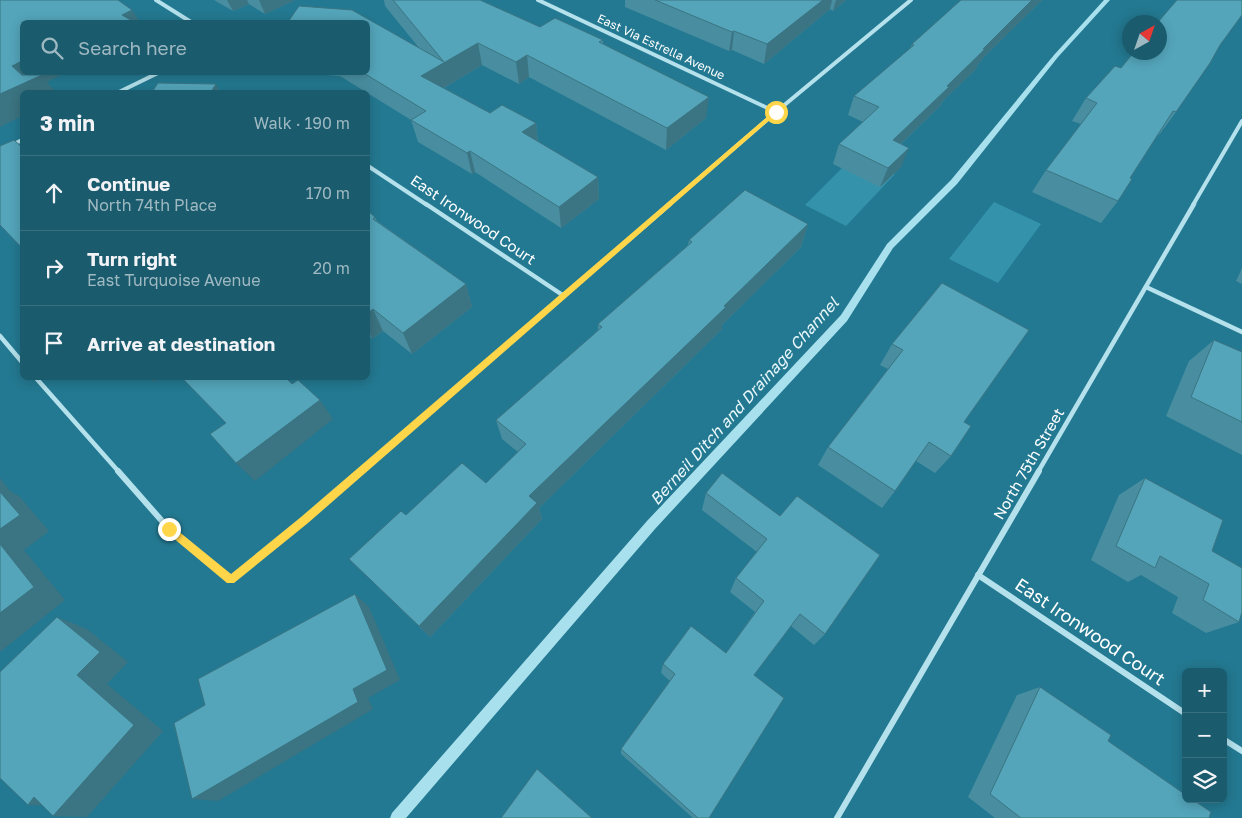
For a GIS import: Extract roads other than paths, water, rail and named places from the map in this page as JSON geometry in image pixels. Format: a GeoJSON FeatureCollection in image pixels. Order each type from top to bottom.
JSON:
{"type":"FeatureCollection","features":[{"type":"Feature","properties":{"kind":"street"},"geometry":{"type":"LineString","coordinates":[[156,0],[188,20]]}},
{"type":"Feature","properties":{"kind":"street","name":"East Via Estrella Avenue"},"geometry":{"type":"LineString","coordinates":[[538,0],[776,112]]}},
{"type":"Feature","properties":{"kind":"street"},"geometry":{"type":"LineString","coordinates":[[38,380],[169,529],[231,580],[305,520],[776,112],[911,0]]}},
{"type":"Feature","properties":{"kind":"street"},"geometry":{"type":"LineString","coordinates":[[123,90],[154,75]]}},
{"type":"Feature","properties":{"kind":"street","name":"North 75th Street"},"geometry":{"type":"LineString","coordinates":[[836,818],[1242,121]]}},
{"type":"Feature","properties":{"kind":"street"},"geometry":{"type":"LineString","coordinates":[[0,151],[20,141]]}},
{"type":"Feature","properties":{"kind":"street","name":"East Ironwood Court"},"geometry":{"type":"LineString","coordinates":[[370,167],[564,296]]}},
{"type":"Feature","properties":{"kind":"street"},"geometry":{"type":"LineString","coordinates":[[1146,287],[1242,332]]}},
{"type":"Feature","properties":{"kind":"street"},"geometry":{"type":"LineString","coordinates":[[0,336],[20,360]]}},
{"type":"Feature","properties":{"kind":"street","name":"East Ironwood Court"},"geometry":{"type":"LineString","coordinates":[[978,575],[1185,713]]}},
{"type":"Feature","properties":{"kind":"street"},"geometry":{"type":"LineString","coordinates":[[1227,742],[1242,751]]}},
{"type":"Feature","properties":{"kind":"waterway","name":"Berneil Ditch and Drainage Channel"},"geometry":{"type":"LineString","coordinates":[[397,818],[651,525],[844,318],[890,246],[954,182],[1056,56],[1107,0]]}}]}
